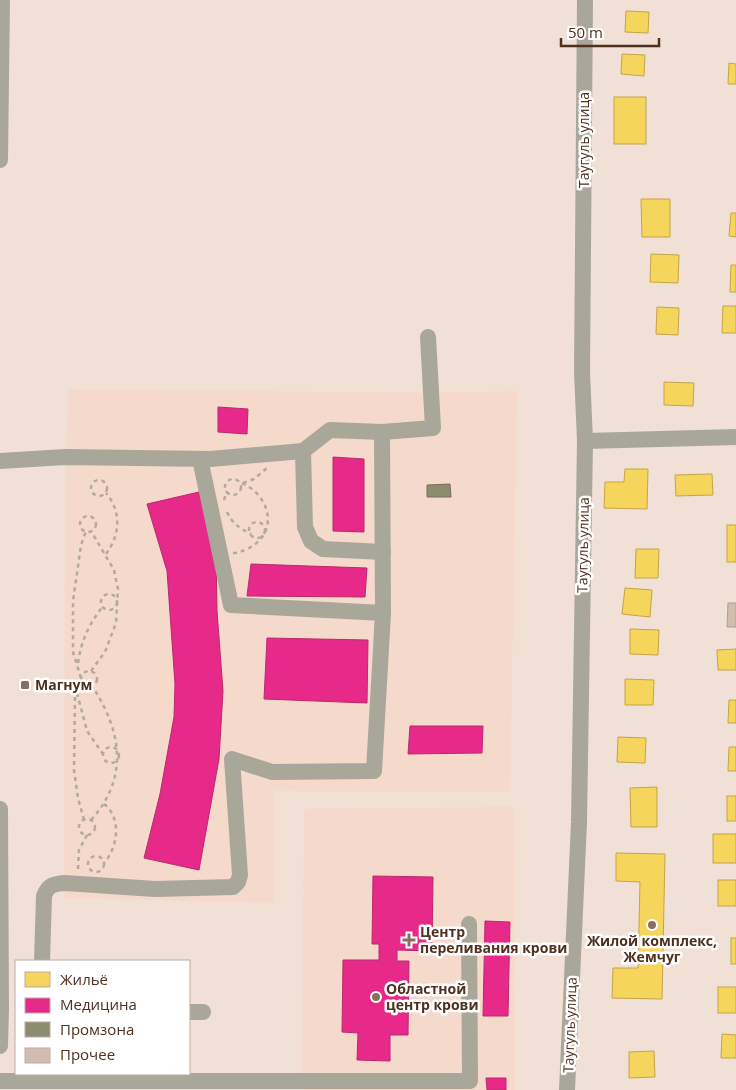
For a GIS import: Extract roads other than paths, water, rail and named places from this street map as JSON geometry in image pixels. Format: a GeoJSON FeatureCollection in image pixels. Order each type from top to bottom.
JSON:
{"type":"FeatureCollection","features":[{"type":"Feature","properties":{"kind":"street"},"geometry":{"type":"LineString","coordinates":[[0,160],[2,0]]}},
{"type":"Feature","properties":{"kind":"street","name":"Таугуль улица"},"geometry":{"type":"LineString","coordinates":[[567,1090],[579,822],[584,441],[582,372],[585,0]]}},
{"type":"Feature","properties":{"kind":"street"},"geometry":{"type":"LineString","coordinates":[[0,461],[65,457],[200,459],[303,452],[330,430],[382,432],[433,428],[428,337]]}},
{"type":"Feature","properties":{"kind":"street"},"geometry":{"type":"LineString","coordinates":[[42,960],[44,896],[46,890],[52,884],[65,883],[155,889],[233,887],[238,882],[240,875],[232,760],[272,772],[374,771],[383,613],[382,432]]}},
{"type":"Feature","properties":{"kind":"street"},"geometry":{"type":"LineString","coordinates":[[584,441],[736,437]]}},
{"type":"Feature","properties":{"kind":"street"},"geometry":{"type":"LineString","coordinates":[[303,452],[305,527],[311,541],[323,549],[383,552]]}},
{"type":"Feature","properties":{"kind":"street"},"geometry":{"type":"LineString","coordinates":[[200,459],[231,605],[383,613]]}},
{"type":"Feature","properties":{"kind":"street"},"geometry":{"type":"LineString","coordinates":[[0,809],[9,1009],[0,1046]]}},
{"type":"Feature","properties":{"kind":"street"},"geometry":{"type":"LineString","coordinates":[[0,1081],[470,1081],[469,924]]}},
{"type":"Feature","properties":{"kind":"place","name":"Магнум"},"geometry":{"type":"Point","coordinates":[25,685]}},
{"type":"Feature","properties":{"kind":"place","name":"Жилой комплекс, Жемчуг"},"geometry":{"type":"Point","coordinates":[652,925]}},
{"type":"Feature","properties":{"kind":"place","name":"Центр переливания крови"},"geometry":{"type":"Point","coordinates":[409,940]}},
{"type":"Feature","properties":{"kind":"place","name":"Областной центр крови"},"geometry":{"type":"Point","coordinates":[376,997]}}]}
